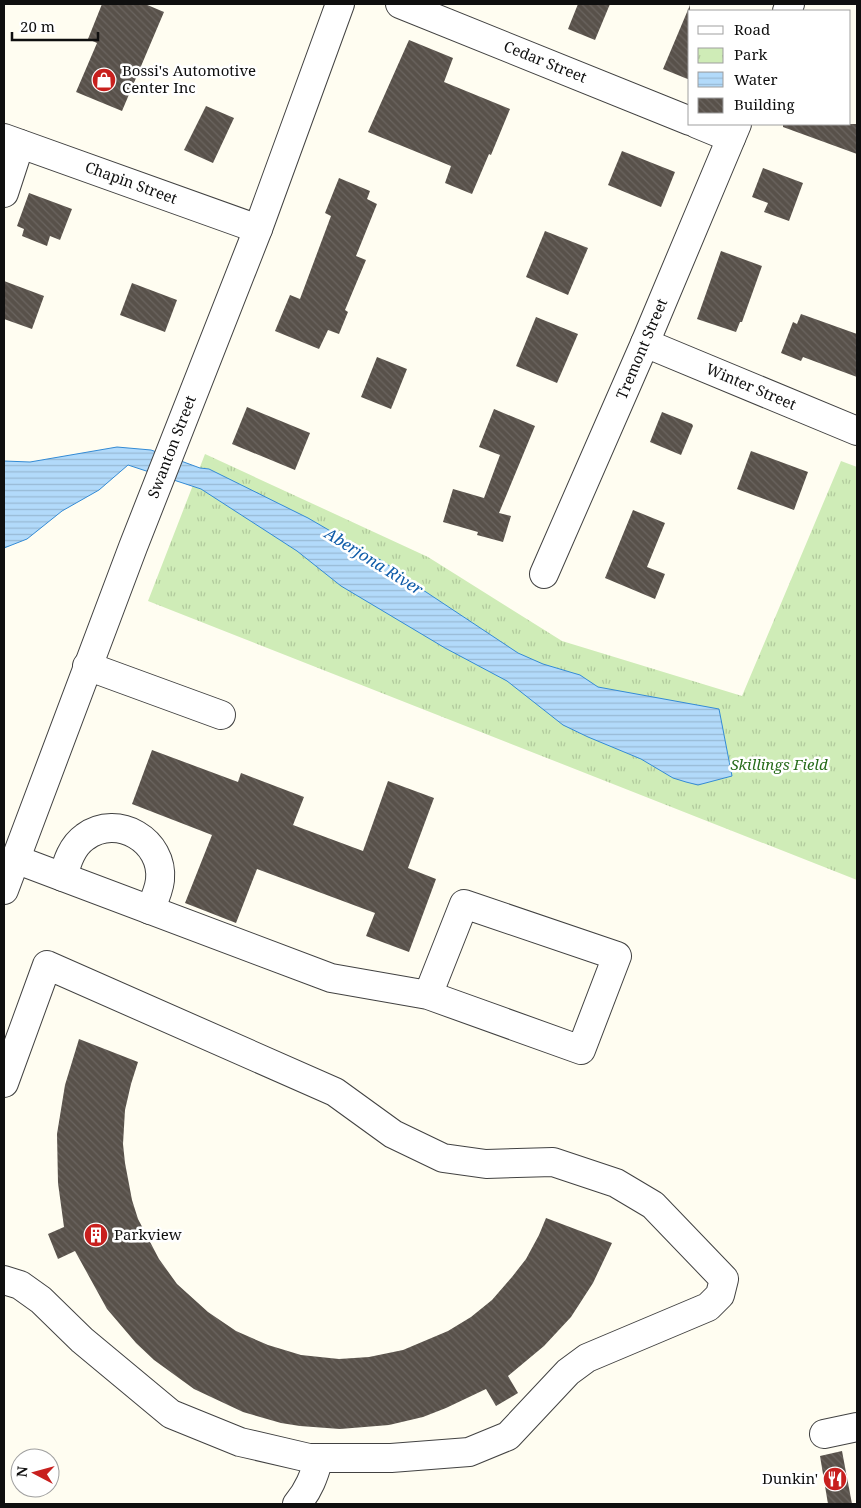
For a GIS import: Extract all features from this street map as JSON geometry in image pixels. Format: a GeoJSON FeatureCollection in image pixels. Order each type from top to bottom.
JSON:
{"type":"FeatureCollection","features":[{"type":"Feature","properties":{"kind":"street","name":"Swanton Street"},"geometry":{"type":"LineString","coordinates":[[4,890],[13,851],[88,666],[154,490],[258,229],[340,4]]}},
{"type":"Feature","properties":{"kind":"street","name":"Cedar Street"},"geometry":{"type":"LineString","coordinates":[[400,4],[688,120]]}},
{"type":"Feature","properties":{"kind":"street"},"geometry":{"type":"LineString","coordinates":[[702,125],[734,131]]}},
{"type":"Feature","properties":{"kind":"street","name":"Tremont Street"},"geometry":{"type":"LineString","coordinates":[[544,574],[645,343],[734,131]]}},
{"type":"Feature","properties":{"kind":"street","name":"Chapin Street"},"geometry":{"type":"LineString","coordinates":[[12,141],[258,229]]}},
{"type":"Feature","properties":{"kind":"street"},"geometry":{"type":"LineString","coordinates":[[4,194],[12,141]]}},
{"type":"Feature","properties":{"kind":"street","name":"Winter Street"},"geometry":{"type":"LineString","coordinates":[[645,343],[857,432]]}},
{"type":"Feature","properties":{"kind":"street"},"geometry":{"type":"LineString","coordinates":[[88,666],[221,715]]}},
{"type":"Feature","properties":{"kind":"street"},"geometry":{"type":"LineString","coordinates":[[63,877],[74,848],[85,837],[99,830],[114,828],[130,831],[143,838],[154,850],[159,865],[160,881],[150,910]]}},
{"type":"Feature","properties":{"kind":"street"},"geometry":{"type":"LineString","coordinates":[[13,851],[63,877],[331,978],[428,995],[581,1050],[617,956],[464,904],[428,995]]}},
{"type":"Feature","properties":{"kind":"street"},"geometry":{"type":"LineString","coordinates":[[4,1083],[47,966],[335,1092],[393,1134],[443,1158],[486,1164],[553,1162],[616,1183],[653,1205],[724,1279],[720,1295],[708,1307],[587,1358],[568,1372],[508,1436],[469,1452],[391,1458],[309,1458],[240,1442],[171,1414],[82,1340],[42,1300],[20,1285],[4,1280]]}},
{"type":"Feature","properties":{"kind":"street"},"geometry":{"type":"LineString","coordinates":[[824,1434],[857,1428]]}},
{"type":"Feature","properties":{"kind":"street"},"geometry":{"type":"LineString","coordinates":[[297,1504],[307,1492],[314,1478],[319,1458]]}},
{"type":"Feature","properties":{"kind":"green space","name":"Skillings Field"},"geometry":{"type":"Polygon","coordinates":[[[205,454],[428,557],[562,641],[742,696],[841,461],[857,467],[857,880],[148,601],[205,454]]]}},
{"type":"Feature","properties":{"kind":"water","name":"Aberjona River"},"geometry":{"type":"Polygon","coordinates":[[[117,447],[151,450],[200,468],[209,469],[308,518],[384,562],[518,653],[543,664],[580,675],[598,687],[719,709],[732,776],[698,785],[686,782],[673,778],[641,759],[563,725],[507,681],[445,648],[341,586],[297,551],[201,489],[128,465],[99,490],[62,511],[27,539],[4,548],[4,461],[30,462],[117,447]]]}},
{"type":"Feature","properties":{"kind":"building"},"geometry":{"type":"Polygon","coordinates":[[[102,4],[145,4],[164,12],[122,111],[76,92],[97,43],[88,39],[102,4]]]}},
{"type":"Feature","properties":{"kind":"building"},"geometry":{"type":"Polygon","coordinates":[[[578,4],[610,4],[595,40],[568,29],[578,4]]]}},
{"type":"Feature","properties":{"kind":"building"},"geometry":{"type":"Polygon","coordinates":[[[690,5],[690,10],[688,10],[688,79],[663,69],[690,5]]]}},
{"type":"Feature","properties":{"kind":"building"},"geometry":{"type":"Polygon","coordinates":[[[409,40],[453,58],[444,82],[510,109],[472,194],[445,183],[451,166],[368,132],[409,40]]]}},
{"type":"Feature","properties":{"kind":"building"},"geometry":{"type":"Polygon","coordinates":[[[206,106],[234,118],[213,163],[184,150],[206,106]]]}},
{"type":"Feature","properties":{"kind":"building"},"geometry":{"type":"Polygon","coordinates":[[[857,124],[857,154],[783,127],[783,125],[857,124]]]}},
{"type":"Feature","properties":{"kind":"building"},"geometry":{"type":"Polygon","coordinates":[[[622,151],[675,172],[661,207],[608,185],[622,151]]]}},
{"type":"Feature","properties":{"kind":"building"},"geometry":{"type":"Polygon","coordinates":[[[763,168],[803,183],[789,221],[764,212],[768,203],[752,197],[763,168]]]}},
{"type":"Feature","properties":{"kind":"building"},"geometry":{"type":"Polygon","coordinates":[[[339,178],[370,191],[367,199],[377,204],[356,256],[366,260],[345,310],[348,312],[339,334],[328,330],[319,349],[275,331],[290,295],[300,299],[331,216],[325,213],[339,178]]]}},
{"type":"Feature","properties":{"kind":"building"},"geometry":{"type":"Polygon","coordinates":[[[29,193],[72,209],[60,240],[50,236],[47,246],[22,236],[24,229],[17,226],[29,193]]]}},
{"type":"Feature","properties":{"kind":"building"},"geometry":{"type":"Polygon","coordinates":[[[545,231],[588,248],[568,295],[526,277],[545,231]]]}},
{"type":"Feature","properties":{"kind":"building"},"geometry":{"type":"Polygon","coordinates":[[[721,251],[762,266],[742,322],[740,322],[736,332],[697,319],[721,251]]]}},
{"type":"Feature","properties":{"kind":"building"},"geometry":{"type":"Polygon","coordinates":[[[4,281],[44,296],[32,329],[4,319],[4,281]]]}},
{"type":"Feature","properties":{"kind":"building"},"geometry":{"type":"Polygon","coordinates":[[[132,283],[177,300],[165,332],[120,315],[132,283]]]}},
{"type":"Feature","properties":{"kind":"building"},"geometry":{"type":"Polygon","coordinates":[[[801,314],[857,334],[857,377],[803,357],[801,361],[781,353],[793,322],[797,324],[801,314]]]}},
{"type":"Feature","properties":{"kind":"building"},"geometry":{"type":"Polygon","coordinates":[[[536,317],[578,334],[557,383],[516,366],[536,317]]]}},
{"type":"Feature","properties":{"kind":"building"},"geometry":{"type":"Polygon","coordinates":[[[377,357],[407,369],[391,409],[361,397],[377,357]]]}},
{"type":"Feature","properties":{"kind":"building"},"geometry":{"type":"Polygon","coordinates":[[[247,407],[310,433],[295,470],[232,444],[247,407]]]}},
{"type":"Feature","properties":{"kind":"building"},"geometry":{"type":"Polygon","coordinates":[[[494,409],[535,426],[499,513],[511,516],[503,542],[477,535],[478,532],[443,522],[453,489],[484,498],[500,455],[479,447],[494,409]]]}},
{"type":"Feature","properties":{"kind":"building"},"geometry":{"type":"Polygon","coordinates":[[[662,412],[693,426],[681,455],[650,442],[662,412]]]}},
{"type":"Feature","properties":{"kind":"building"},"geometry":{"type":"Polygon","coordinates":[[[751,451],[808,472],[794,510],[737,489],[751,451]]]}},
{"type":"Feature","properties":{"kind":"building"},"geometry":{"type":"Polygon","coordinates":[[[633,510],[665,523],[647,567],[665,574],[655,599],[605,578],[633,510]]]}},
{"type":"Feature","properties":{"kind":"building"},"geometry":{"type":"Polygon","coordinates":[[[152,750],[238,782],[241,773],[304,797],[293,825],[363,851],[388,781],[434,798],[408,868],[436,879],[409,952],[366,936],[375,913],[257,869],[236,923],[185,903],[212,835],[132,804],[152,750]]]}},
{"type":"Feature","properties":{"kind":"building","name":"Parkview"},"geometry":{"type":"Polygon","coordinates":[[[79,1039],[138,1062],[125,1110],[123,1144],[125,1163],[132,1200],[138,1219],[159,1259],[177,1284],[208,1312],[236,1331],[268,1345],[301,1355],[339,1359],[369,1357],[403,1350],[448,1331],[471,1317],[492,1300],[526,1259],[546,1218],[612,1243],[593,1283],[571,1317],[544,1346],[508,1376],[518,1393],[496,1406],[486,1389],[423,1417],[389,1425],[340,1429],[281,1423],[243,1412],[194,1389],[154,1360],[136,1343],[107,1309],[75,1251],[58,1259],[48,1234],[64,1227],[58,1183],[57,1134],[65,1085],[79,1039]]]}},
{"type":"Feature","properties":{"kind":"building","name":"Dunkin'"},"geometry":{"type":"Polygon","coordinates":[[[842,1451],[852,1504],[828,1504],[820,1456],[842,1451]]]}},
{"type":"Feature","properties":{"kind":"place","name":"Bossi's Automotive Center Inc"},"geometry":{"type":"Point","coordinates":[104,80]}},
{"type":"Feature","properties":{"kind":"place","name":"Parkview"},"geometry":{"type":"Point","coordinates":[96,1235]}},
{"type":"Feature","properties":{"kind":"place","name":"Dunkin'"},"geometry":{"type":"Point","coordinates":[835,1479]}}]}
